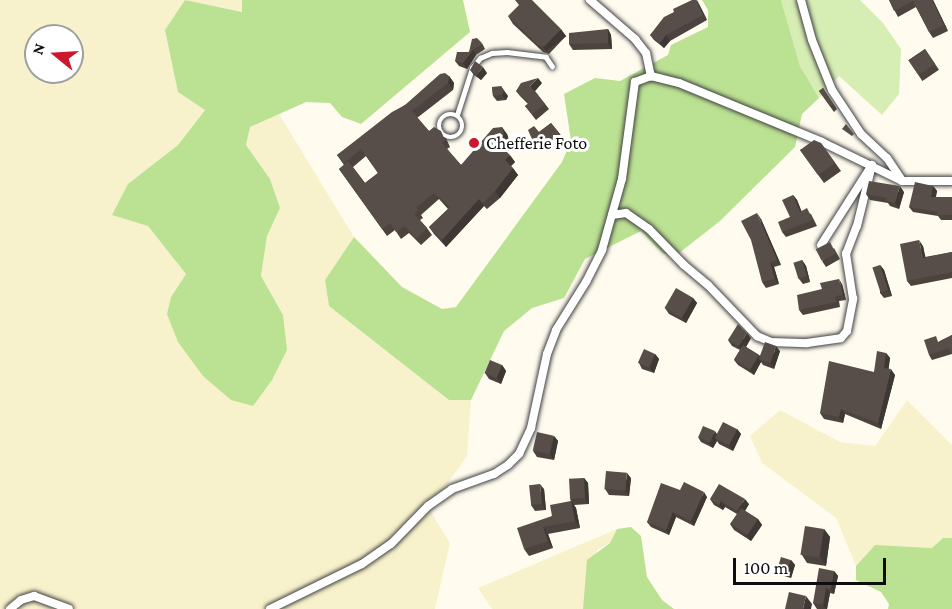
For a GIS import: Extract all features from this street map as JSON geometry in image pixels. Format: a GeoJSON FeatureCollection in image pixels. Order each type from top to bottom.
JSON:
{"type":"FeatureCollection","features":[{"type":"Feature","properties":{"kind":"street"},"geometry":{"type":"LineString","coordinates":[[590,0],[635,39],[646,53],[651,76]]}},
{"type":"Feature","properties":{"kind":"street"},"geometry":{"type":"LineString","coordinates":[[801,0],[812,40],[832,90],[861,134],[887,158],[902,181]]}},
{"type":"Feature","properties":{"kind":"street"},"geometry":{"type":"LineString","coordinates":[[270,609],[362,564],[391,543],[428,506],[453,489],[494,474],[519,454],[531,428],[547,354],[556,330],[586,282],[602,250],[622,179],[635,82],[651,76],[737,105],[872,165],[902,181],[952,181]]}},
{"type":"Feature","properties":{"kind":"street"},"geometry":{"type":"LineString","coordinates":[[612,215],[626,213],[649,229],[757,336],[771,342],[796,343],[841,338],[848,331],[853,299],[846,254],[857,226],[872,165]]}},
{"type":"Feature","properties":{"kind":"street"},"geometry":{"type":"LineString","coordinates":[[821,245],[872,165]]}},
{"type":"Feature","properties":{"kind":"street"},"geometry":{"type":"LineString","coordinates":[[10,609],[21,600],[34,596],[69,609]]}},
{"type":"Feature","properties":{"kind":"lane"},"geometry":{"type":"LineString","coordinates":[[457,115],[472,68],[480,58],[492,53],[507,52],[546,57],[552,66]]}},
{"type":"Feature","properties":{"kind":"lane"},"geometry":{"type":"LineString","coordinates":[[447,115],[457,115],[462,122],[462,131],[455,137],[444,135],[440,122],[447,115]]}},
{"type":"Feature","properties":{"kind":"shaded area"},"geometry":{"type":"Polygon","coordinates":[[[0,0],[185,0],[166,30],[178,92],[205,109],[178,145],[128,184],[148,226],[186,274],[171,297],[283,315],[261,276],[267,236],[280,208],[270,179],[246,145],[250,127],[279,114],[354,237],[325,280],[329,306],[449,400],[471,400],[467,456],[429,509],[450,543],[435,609],[0,609],[0,0]]]}},
{"type":"Feature","properties":{"kind":"shaded area"},"geometry":{"type":"Polygon","coordinates":[[[185,0],[242,0],[243,12],[185,0]]]}},
{"type":"Feature","properties":{"kind":"shaded area"},"geometry":{"type":"Polygon","coordinates":[[[907,400],[952,445],[952,538],[943,538],[932,548],[875,545],[856,566],[836,518],[762,463],[750,436],[780,410],[840,442],[875,446],[907,400]]]}},
{"type":"Feature","properties":{"kind":"shaded area"},"geometry":{"type":"Polygon","coordinates":[[[617,529],[610,543],[597,550],[583,609],[492,609],[478,588],[617,529]]]}},
{"type":"Feature","properties":{"kind":"green space"},"geometry":{"type":"Polygon","coordinates":[[[185,0],[242,12],[242,0],[463,0],[470,32],[361,124],[342,117],[330,103],[306,102],[250,127],[246,145],[270,179],[280,208],[267,236],[261,276],[283,315],[287,350],[272,380],[253,406],[231,400],[203,376],[178,342],[167,314],[171,297],[186,274],[148,226],[112,215],[128,184],[178,145],[205,110],[178,92],[165,30],[185,0]]]}},
{"type":"Feature","properties":{"kind":"green space"},"geometry":{"type":"Polygon","coordinates":[[[702,0],[781,0],[800,66],[819,98],[802,114],[795,147],[720,221],[674,257],[662,253],[641,231],[585,259],[564,298],[532,308],[504,331],[471,400],[449,400],[329,306],[325,280],[354,237],[402,287],[442,309],[456,307],[562,162],[571,141],[564,94],[595,78],[620,81],[668,55],[671,45],[708,27],[708,10],[702,0]]]}},
{"type":"Feature","properties":{"kind":"green space"},"geometry":{"type":"Polygon","coordinates":[[[781,0],[860,0],[883,23],[901,49],[899,94],[882,115],[839,76],[819,98],[800,66],[781,0]]]}},
{"type":"Feature","properties":{"kind":"green space"},"geometry":{"type":"Polygon","coordinates":[[[631,527],[641,536],[647,577],[662,600],[674,609],[583,609],[587,560],[610,543],[617,529],[631,527]]]}},
{"type":"Feature","properties":{"kind":"green space"},"geometry":{"type":"Polygon","coordinates":[[[943,538],[952,538],[952,609],[888,609],[889,604],[881,592],[856,580],[856,566],[875,545],[932,548],[943,538]]]}},
{"type":"Feature","properties":{"kind":"building"},"geometry":{"type":"Polygon","coordinates":[[[515,0],[532,0],[561,29],[544,47],[538,45],[508,16],[519,5],[515,0]]]}},
{"type":"Feature","properties":{"kind":"building"},"geometry":{"type":"Polygon","coordinates":[[[696,0],[703,15],[666,35],[660,43],[650,35],[664,17],[674,12],[673,9],[696,0]]]}},
{"type":"Feature","properties":{"kind":"building"},"geometry":{"type":"Polygon","coordinates":[[[889,0],[932,0],[944,25],[929,32],[913,1],[894,11],[889,0]]]}},
{"type":"Feature","properties":{"kind":"building"},"geometry":{"type":"Polygon","coordinates":[[[608,29],[608,43],[569,44],[569,33],[608,29]]]}},
{"type":"Feature","properties":{"kind":"building"},"geometry":{"type":"Polygon","coordinates":[[[477,38],[482,43],[463,63],[455,61],[457,52],[469,52],[472,39],[477,38]]]}},
{"type":"Feature","properties":{"kind":"building"},"geometry":{"type":"Polygon","coordinates":[[[925,49],[935,64],[918,75],[908,60],[925,49]]]}},
{"type":"Feature","properties":{"kind":"building"},"geometry":{"type":"Polygon","coordinates":[[[475,61],[483,67],[477,75],[470,70],[475,61]]]}},
{"type":"Feature","properties":{"kind":"building"},"geometry":{"type":"Polygon","coordinates":[[[445,73],[449,76],[448,83],[412,111],[429,131],[434,127],[441,131],[445,140],[442,143],[461,165],[493,128],[502,127],[504,134],[497,143],[510,155],[505,160],[513,168],[495,191],[483,203],[479,199],[442,240],[429,227],[450,207],[434,193],[416,208],[418,211],[414,214],[427,228],[416,239],[405,226],[396,232],[390,223],[382,229],[339,169],[348,161],[365,183],[378,173],[361,149],[344,163],[337,155],[392,112],[405,105],[440,74],[445,73]]]}},
{"type":"Feature","properties":{"kind":"building"},"geometry":{"type":"Polygon","coordinates":[[[538,78],[530,86],[545,104],[532,114],[525,106],[529,103],[516,91],[521,83],[538,78]]]}},
{"type":"Feature","properties":{"kind":"building"},"geometry":{"type":"Polygon","coordinates":[[[501,86],[504,91],[502,95],[493,96],[492,87],[501,86]]]}},
{"type":"Feature","properties":{"kind":"building"},"geometry":{"type":"Polygon","coordinates":[[[823,88],[833,104],[830,106],[819,91],[823,88]]]}},
{"type":"Feature","properties":{"kind":"building"},"geometry":{"type":"Polygon","coordinates":[[[551,123],[560,134],[552,139],[551,137],[542,145],[535,146],[528,130],[534,126],[539,132],[551,123]]]}},
{"type":"Feature","properties":{"kind":"building"},"geometry":{"type":"Polygon","coordinates":[[[846,124],[854,134],[852,136],[842,129],[846,124]]]}},
{"type":"Feature","properties":{"kind":"building"},"geometry":{"type":"Polygon","coordinates":[[[814,140],[821,143],[835,163],[818,175],[800,150],[814,140]]]}},
{"type":"Feature","properties":{"kind":"building"},"geometry":{"type":"Polygon","coordinates":[[[869,181],[900,186],[895,203],[886,201],[887,198],[866,194],[869,181]]]}},
{"type":"Feature","properties":{"kind":"building"},"geometry":{"type":"Polygon","coordinates":[[[915,182],[933,186],[931,197],[952,197],[952,215],[937,215],[937,212],[909,207],[915,182]]]}},
{"type":"Feature","properties":{"kind":"building"},"geometry":{"type":"Polygon","coordinates":[[[793,195],[800,212],[807,208],[813,220],[782,232],[778,222],[790,217],[782,200],[793,195]]]}},
{"type":"Feature","properties":{"kind":"building"},"geometry":{"type":"Polygon","coordinates":[[[757,213],[777,260],[770,262],[775,279],[762,282],[751,240],[741,221],[757,213]]]}},
{"type":"Feature","properties":{"kind":"building"},"geometry":{"type":"Polygon","coordinates":[[[919,240],[923,258],[952,252],[952,272],[907,281],[900,244],[919,240]]]}},
{"type":"Feature","properties":{"kind":"building"},"geometry":{"type":"Polygon","coordinates":[[[830,242],[836,254],[822,261],[816,249],[830,242]]]}},
{"type":"Feature","properties":{"kind":"building"},"geometry":{"type":"Polygon","coordinates":[[[802,260],[807,276],[798,279],[793,263],[802,260]]]}},
{"type":"Feature","properties":{"kind":"building"},"geometry":{"type":"Polygon","coordinates":[[[880,265],[888,290],[880,292],[872,267],[880,265]]]}},
{"type":"Feature","properties":{"kind":"building"},"geometry":{"type":"Polygon","coordinates":[[[839,279],[843,295],[835,296],[836,302],[799,310],[797,295],[822,289],[820,283],[839,279]]]}},
{"type":"Feature","properties":{"kind":"building"},"geometry":{"type":"Polygon","coordinates":[[[676,288],[693,298],[682,318],[664,308],[676,288]]]}},
{"type":"Feature","properties":{"kind":"building"},"geometry":{"type":"Polygon","coordinates":[[[738,324],[747,333],[739,346],[728,340],[738,324]]]}},
{"type":"Feature","properties":{"kind":"building"},"geometry":{"type":"Polygon","coordinates":[[[952,335],[952,354],[949,348],[929,355],[924,340],[936,336],[938,342],[952,335]]]}},
{"type":"Feature","properties":{"kind":"building"},"geometry":{"type":"Polygon","coordinates":[[[765,342],[776,346],[770,363],[759,359],[765,342]]]}},
{"type":"Feature","properties":{"kind":"building"},"geometry":{"type":"Polygon","coordinates":[[[743,345],[759,355],[750,369],[734,359],[743,345]]]}},
{"type":"Feature","properties":{"kind":"building"},"geometry":{"type":"Polygon","coordinates":[[[644,349],[655,354],[649,368],[638,363],[644,349]]]}},
{"type":"Feature","properties":{"kind":"building"},"geometry":{"type":"Polygon","coordinates":[[[877,351],[886,353],[884,368],[891,369],[878,423],[841,409],[839,417],[820,413],[829,361],[874,372],[877,351]]]}},
{"type":"Feature","properties":{"kind":"building"},"geometry":{"type":"Polygon","coordinates":[[[490,360],[502,365],[496,378],[485,373],[490,360]]]}},
{"type":"Feature","properties":{"kind":"building"},"geometry":{"type":"Polygon","coordinates":[[[723,422],[737,429],[729,445],[715,438],[723,422]]]}},
{"type":"Feature","properties":{"kind":"building"},"geometry":{"type":"Polygon","coordinates":[[[703,426],[715,431],[710,442],[698,437],[703,426]]]}},
{"type":"Feature","properties":{"kind":"building"},"geometry":{"type":"Polygon","coordinates":[[[537,432],[554,436],[549,454],[533,451],[537,432]]]}},
{"type":"Feature","properties":{"kind":"building"},"geometry":{"type":"Polygon","coordinates":[[[606,471],[627,473],[625,491],[604,489],[606,471]]]}},
{"type":"Feature","properties":{"kind":"building"},"geometry":{"type":"Polygon","coordinates":[[[584,478],[585,498],[570,499],[569,479],[584,478]]]}},
{"type":"Feature","properties":{"kind":"building"},"geometry":{"type":"Polygon","coordinates":[[[684,482],[704,492],[691,521],[673,512],[666,530],[647,522],[661,483],[680,490],[684,482]]]}},
{"type":"Feature","properties":{"kind":"building"},"geometry":{"type":"Polygon","coordinates":[[[540,484],[542,504],[531,505],[529,485],[540,484]]]}},
{"type":"Feature","properties":{"kind":"building"},"geometry":{"type":"Polygon","coordinates":[[[719,484],[745,499],[737,511],[721,501],[719,505],[710,499],[719,484]]]}},
{"type":"Feature","properties":{"kind":"building"},"geometry":{"type":"Polygon","coordinates":[[[571,501],[575,521],[543,527],[548,541],[524,549],[517,528],[552,516],[550,505],[571,501]]]}},
{"type":"Feature","properties":{"kind":"building"},"geometry":{"type":"Polygon","coordinates":[[[741,508],[758,519],[747,535],[731,524],[741,508]]]}},
{"type":"Feature","properties":{"kind":"building"},"geometry":{"type":"Polygon","coordinates":[[[805,526],[824,529],[819,558],[800,555],[805,526]]]}},
{"type":"Feature","properties":{"kind":"building"},"geometry":{"type":"Polygon","coordinates":[[[781,557],[791,560],[787,572],[777,569],[781,557]]]}},
{"type":"Feature","properties":{"kind":"building"},"geometry":{"type":"Polygon","coordinates":[[[819,568],[834,571],[831,589],[826,588],[823,605],[813,603],[819,568]]]}},
{"type":"Feature","properties":{"kind":"building"},"geometry":{"type":"Polygon","coordinates":[[[789,592],[806,596],[803,609],[785,609],[789,592]]]}},
{"type":"Feature","properties":{"kind":"place","name":"Chefferie Foto"},"geometry":{"type":"Point","coordinates":[474,143]}}]}
